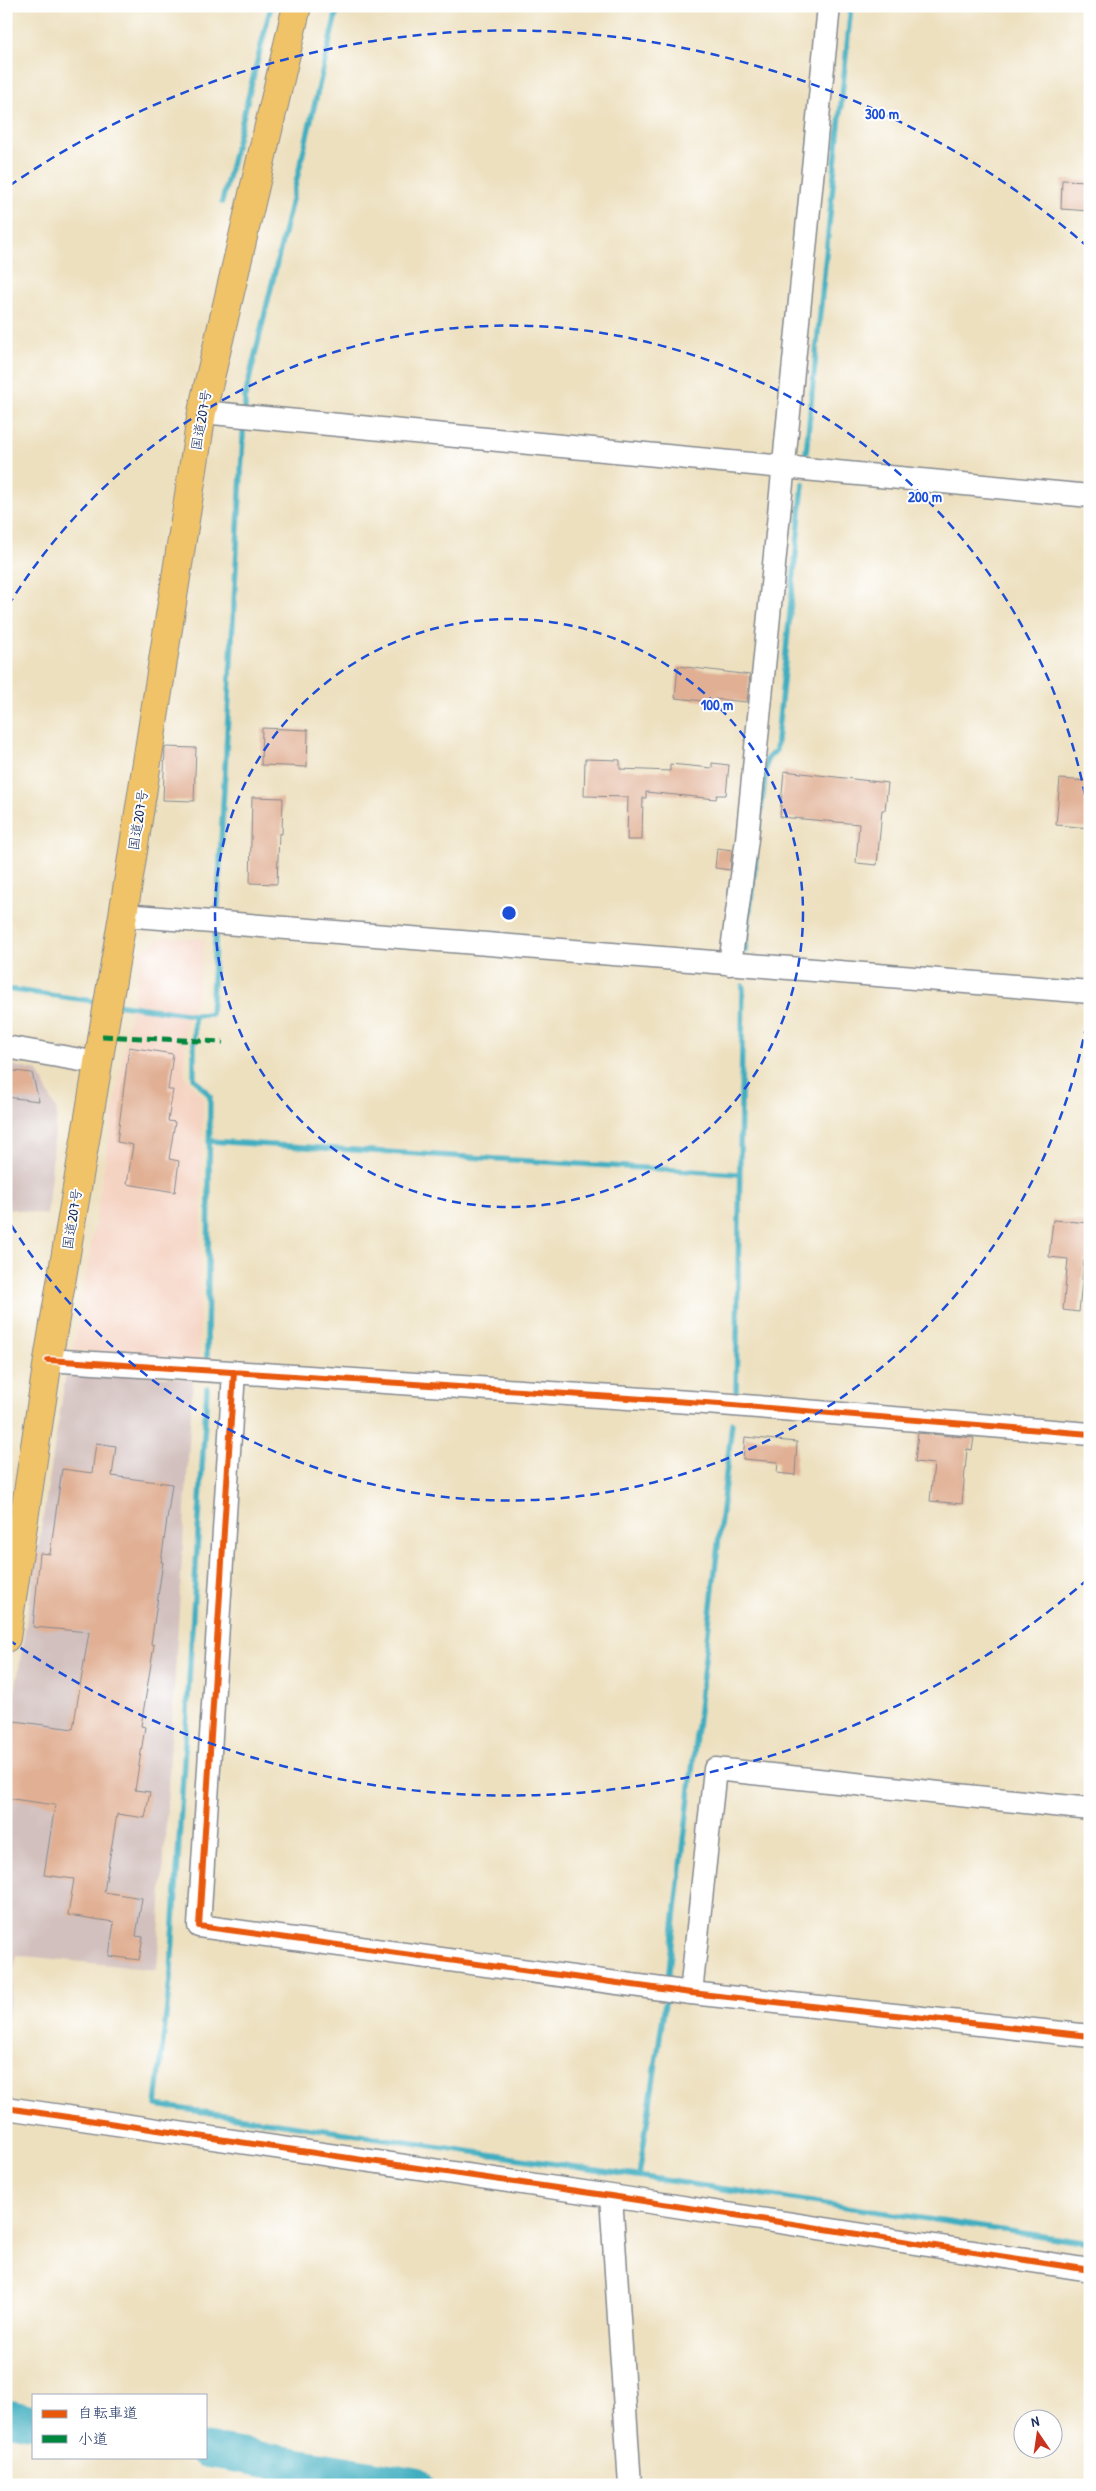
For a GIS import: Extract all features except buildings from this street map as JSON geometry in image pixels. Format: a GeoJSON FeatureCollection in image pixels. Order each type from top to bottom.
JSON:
{"type":"FeatureCollection","features":[{"type":"Feature","properties":{"kind":"highway","name":"国道207号"},"geometry":{"type":"LineString","coordinates":[[6,1638],[48,1360],[123,915],[202,412],[298,6]]}},
{"type":"Feature","properties":{"kind":"street"},"geometry":{"type":"LineString","coordinates":[[730,964],[747,839],[829,6]]}},
{"type":"Feature","properties":{"kind":"street"},"geometry":{"type":"LineString","coordinates":[[202,412],[1090,496]]}},
{"type":"Feature","properties":{"kind":"street"},"geometry":{"type":"LineString","coordinates":[[123,915],[216,924],[1090,992]]}},
{"type":"Feature","properties":{"kind":"street"},"geometry":{"type":"LineString","coordinates":[[6,1047],[98,1063]]}},
{"type":"Feature","properties":{"kind":"street"},"geometry":{"type":"LineString","coordinates":[[48,1360],[720,1404],[1090,1434]]}},
{"type":"Feature","properties":{"kind":"street"},"geometry":{"type":"LineString","coordinates":[[234,1372],[199,1926],[691,1993],[1090,2036]]}},
{"type":"Feature","properties":{"kind":"street"},"geometry":{"type":"LineString","coordinates":[[691,1993],[715,1769],[1090,1808]]}},
{"type":"Feature","properties":{"kind":"street"},"geometry":{"type":"LineString","coordinates":[[6,2108],[611,2196],[1090,2270]]}},
{"type":"Feature","properties":{"kind":"street"},"geometry":{"type":"LineString","coordinates":[[611,2196],[630,2485]]}},
{"type":"Feature","properties":{"kind":"shaded area"},"geometry":{"type":"Polygon","coordinates":[[[164,937],[205,939],[196,1001],[185,1025],[185,1076],[203,1098],[199,1360],[73,1350],[141,951],[164,937]]]}},
{"type":"Feature","properties":{"kind":"shaded area"},"geometry":{"type":"Polygon","coordinates":[[[6,1064],[38,1071],[57,1112],[47,1215],[6,1208],[6,1064]]]}},
{"type":"Feature","properties":{"kind":"shaded area"},"geometry":{"type":"Polygon","coordinates":[[[67,1368],[193,1379],[157,1970],[16,1955],[6,2034],[6,1749],[67,1368]]]}},
{"type":"Feature","properties":{"kind":"waterway"},"geometry":{"type":"LineString","coordinates":[[222,202],[271,6]]}},
{"type":"Feature","properties":{"kind":"waterway"},"geometry":{"type":"LineString","coordinates":[[245,410],[245,397],[338,6]]}},
{"type":"Feature","properties":{"kind":"waterway"},"geometry":{"type":"LineString","coordinates":[[806,453],[851,6]]}},
{"type":"Feature","properties":{"kind":"waterway"},"geometry":{"type":"LineString","coordinates":[[217,917],[244,419]]}},
{"type":"Feature","properties":{"kind":"waterway"},"geometry":{"type":"LineString","coordinates":[[759,827],[767,759],[776,750],[803,484]]}},
{"type":"Feature","properties":{"kind":"waterway"},"geometry":{"type":"LineString","coordinates":[[745,951],[756,856]]}},
{"type":"Feature","properties":{"kind":"waterway"},"geometry":{"type":"LineString","coordinates":[[115,1004],[194,1015],[211,1014],[216,926]]}},
{"type":"Feature","properties":{"kind":"waterway"},"geometry":{"type":"LineString","coordinates":[[736,1393],[743,986]]}},
{"type":"Feature","properties":{"kind":"waterway"},"geometry":{"type":"LineString","coordinates":[[6,989],[101,1002]]}},
{"type":"Feature","properties":{"kind":"waterway"},"geometry":{"type":"LineString","coordinates":[[194,1015],[194,1078],[210,1096],[207,1357]]}},
{"type":"Feature","properties":{"kind":"waterway"},"geometry":{"type":"LineString","coordinates":[[209,1141],[739,1174]]}},
{"type":"Feature","properties":{"kind":"waterway"},"geometry":{"type":"LineString","coordinates":[[207,1388],[171,1971],[156,2105],[1090,2243]]}},
{"type":"Feature","properties":{"kind":"waterway"},"geometry":{"type":"LineString","coordinates":[[668,1979],[732,1423]]}},
{"type":"Feature","properties":{"kind":"waterway"},"geometry":{"type":"LineString","coordinates":[[639,2176],[665,2003]]}},
{"type":"Feature","properties":{"kind":"waterway"},"geometry":{"type":"LineString","coordinates":[[6,2417],[32,2422]]}},
{"type":"Feature","properties":{"kind":"waterway"},"geometry":{"type":"LineString","coordinates":[[208,2450],[416,2485]]}},
{"type":"Feature","properties":{"kind":"marked path"},"geometry":{"type":"LineString","coordinates":[[102,1036],[223,1042]]}},
{"type":"Feature","properties":{"kind":"cycle path"},"geometry":{"type":"LineString","coordinates":[[48,1360],[720,1404],[1090,1434]]}},
{"type":"Feature","properties":{"kind":"cycle path"},"geometry":{"type":"LineString","coordinates":[[234,1372],[199,1926],[691,1993],[1090,2036]]}},
{"type":"Feature","properties":{"kind":"cycle path"},"geometry":{"type":"LineString","coordinates":[[6,2108],[611,2196],[1090,2270]]}}]}
